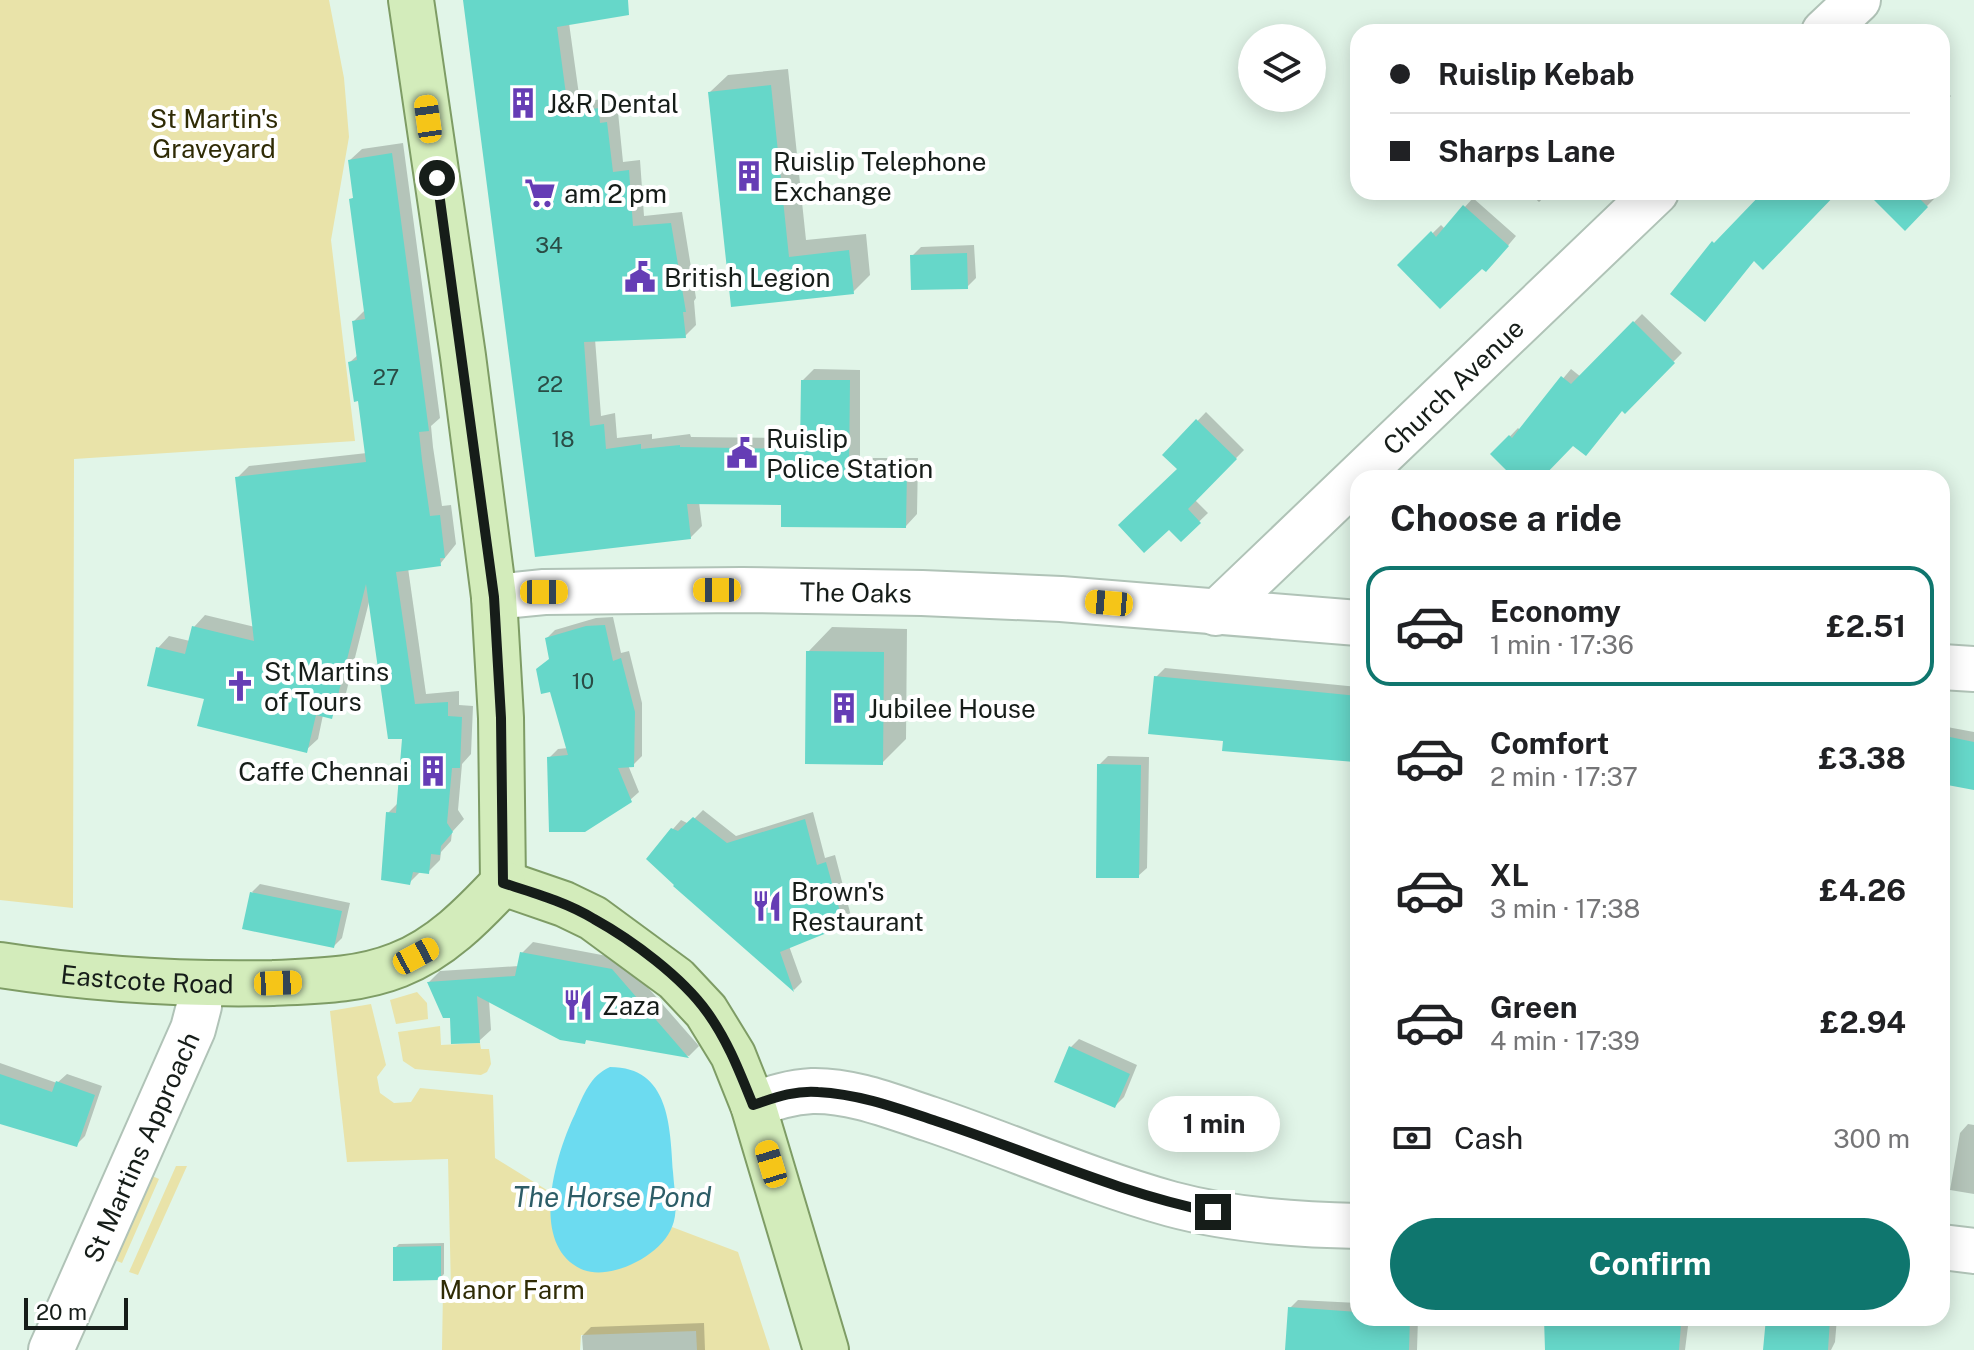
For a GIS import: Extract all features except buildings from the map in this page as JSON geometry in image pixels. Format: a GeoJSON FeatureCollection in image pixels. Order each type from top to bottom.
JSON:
{"type":"FeatureCollection","features":[{"type":"Feature","properties":{"kind":"main road"},"geometry":{"type":"LineString","coordinates":[[411,0],[494,597],[501,718],[503,883],[564,904],[593,918],[676,979],[706,1011],[733,1055],[753,1105],[826,1350]]}},
{"type":"Feature","properties":{"kind":"main road","name":"Eastcote Road"},"geometry":{"type":"LineString","coordinates":[[0,965],[115,979],[201,983],[309,982],[368,976],[401,964],[430,948],[456,930],[503,883]]}},
{"type":"Feature","properties":{"kind":"street"},"geometry":{"type":"LineString","coordinates":[[1832,24],[1858,0]]}},
{"type":"Feature","properties":{"kind":"street","name":"Church Avenue"},"geometry":{"type":"LineString","coordinates":[[1365,470],[1648,200]]}},
{"type":"Feature","properties":{"kind":"street","name":"Church Avenue"},"geometry":{"type":"LineString","coordinates":[[1216,613],[1350,485]]}},
{"type":"Feature","properties":{"kind":"street","name":"The Oaks"},"geometry":{"type":"LineString","coordinates":[[494,597],[544,592],[742,590],[905,593],[1061,599],[1350,622]]}},
{"type":"Feature","properties":{"kind":"street"},"geometry":{"type":"LineString","coordinates":[[1950,668],[1974,669]]}},
{"type":"Feature","properties":{"kind":"street","name":"St Martins Approach"},"geometry":{"type":"LineString","coordinates":[[51,1350],[193,1029],[201,983]]}},
{"type":"Feature","properties":{"kind":"street"},"geometry":{"type":"LineString","coordinates":[[753,1105],[792,1093],[815,1091],[846,1095],[885,1104],[1006,1144],[1175,1205],[1260,1219],[1350,1225]]}},
{"type":"Feature","properties":{"kind":"street"},"geometry":{"type":"LineString","coordinates":[[1950,1248],[1974,1251]]}},
{"type":"Feature","properties":{"kind":"green space","name":"St Martin's Graveyard"},"geometry":{"type":"Polygon","coordinates":[[[0,0],[329,0],[344,78],[349,137],[331,240],[355,441],[74,459],[73,908],[0,900],[0,0]]]}},
{"type":"Feature","properties":{"kind":"green space"},"geometry":{"type":"Polygon","coordinates":[[[417,992],[427,1003],[428,1019],[396,1024],[390,1000],[417,992]]]}},
{"type":"Feature","properties":{"kind":"green space","name":"Manor Farm"},"geometry":{"type":"Polygon","coordinates":[[[371,1004],[386,1065],[377,1077],[380,1093],[394,1103],[411,1102],[420,1088],[493,1095],[495,1158],[550,1192],[554,1235],[664,1240],[672,1227],[738,1252],[770,1350],[697,1350],[696,1331],[581,1335],[580,1350],[442,1350],[443,1290],[451,1289],[448,1159],[347,1162],[330,1011],[371,1004]]]}},
{"type":"Feature","properties":{"kind":"green space"},"geometry":{"type":"Polygon","coordinates":[[[440,1026],[441,1045],[480,1043],[481,1049],[489,1049],[491,1064],[487,1072],[481,1075],[415,1069],[403,1061],[398,1032],[440,1026]]]}},
{"type":"Feature","properties":{"kind":"green space"},"geometry":{"type":"Polygon","coordinates":[[[176,1166],[187,1166],[138,1275],[129,1272],[176,1166]]]}},
{"type":"Feature","properties":{"kind":"green space"},"geometry":{"type":"Polygon","coordinates":[[[150,1175],[159,1179],[122,1263],[112,1259],[150,1175]]]}},
{"type":"Feature","properties":{"kind":"water","name":"The Horse Pond"},"geometry":{"type":"Polygon","coordinates":[[[610,1067],[630,1070],[645,1077],[656,1088],[663,1103],[670,1137],[675,1214],[666,1238],[646,1256],[619,1269],[592,1272],[581,1269],[565,1257],[555,1240],[551,1197],[560,1151],[581,1099],[588,1086],[610,1067]]]}},
{"type":"Feature","properties":{"kind":"place","name":"J&R Dental"},"geometry":{"type":"Point","coordinates":[523,103]}},
{"type":"Feature","properties":{"kind":"place","name":"Ruislip Telephone Exchange"},"geometry":{"type":"Point","coordinates":[749,176]}},
{"type":"Feature","properties":{"kind":"place","name":"am 2 pm"},"geometry":{"type":"Point","coordinates":[540,193]}},
{"type":"Feature","properties":{"kind":"place","name":"British Legion"},"geometry":{"type":"Point","coordinates":[640,277]}},
{"type":"Feature","properties":{"kind":"place","name":"Ruislip Police Station"},"geometry":{"type":"Point","coordinates":[742,453]}},
{"type":"Feature","properties":{"kind":"place","name":"St Martins of Tours"},"geometry":{"type":"Point","coordinates":[240,686]}},
{"type":"Feature","properties":{"kind":"place","name":"Jubilee House"},"geometry":{"type":"Point","coordinates":[844,708]}},
{"type":"Feature","properties":{"kind":"place","name":"Caffe Chennai"},"geometry":{"type":"Point","coordinates":[433,771]}},
{"type":"Feature","properties":{"kind":"place","name":"Brown's Restaurant"},"geometry":{"type":"Point","coordinates":[767,906]}},
{"type":"Feature","properties":{"kind":"place","name":"Zaza"},"geometry":{"type":"Point","coordinates":[578,1005]}},
{"type":"Feature","properties":{"kind":"route"},"geometry":{"type":"LineString","coordinates":[[437,178],[494,597],[501,718],[503,883],[564,904],[593,918],[676,979],[706,1011],[733,1055],[753,1105],[792,1093],[815,1091],[885,1104],[1006,1144],[1139,1194],[1213,1212]]}}]}
